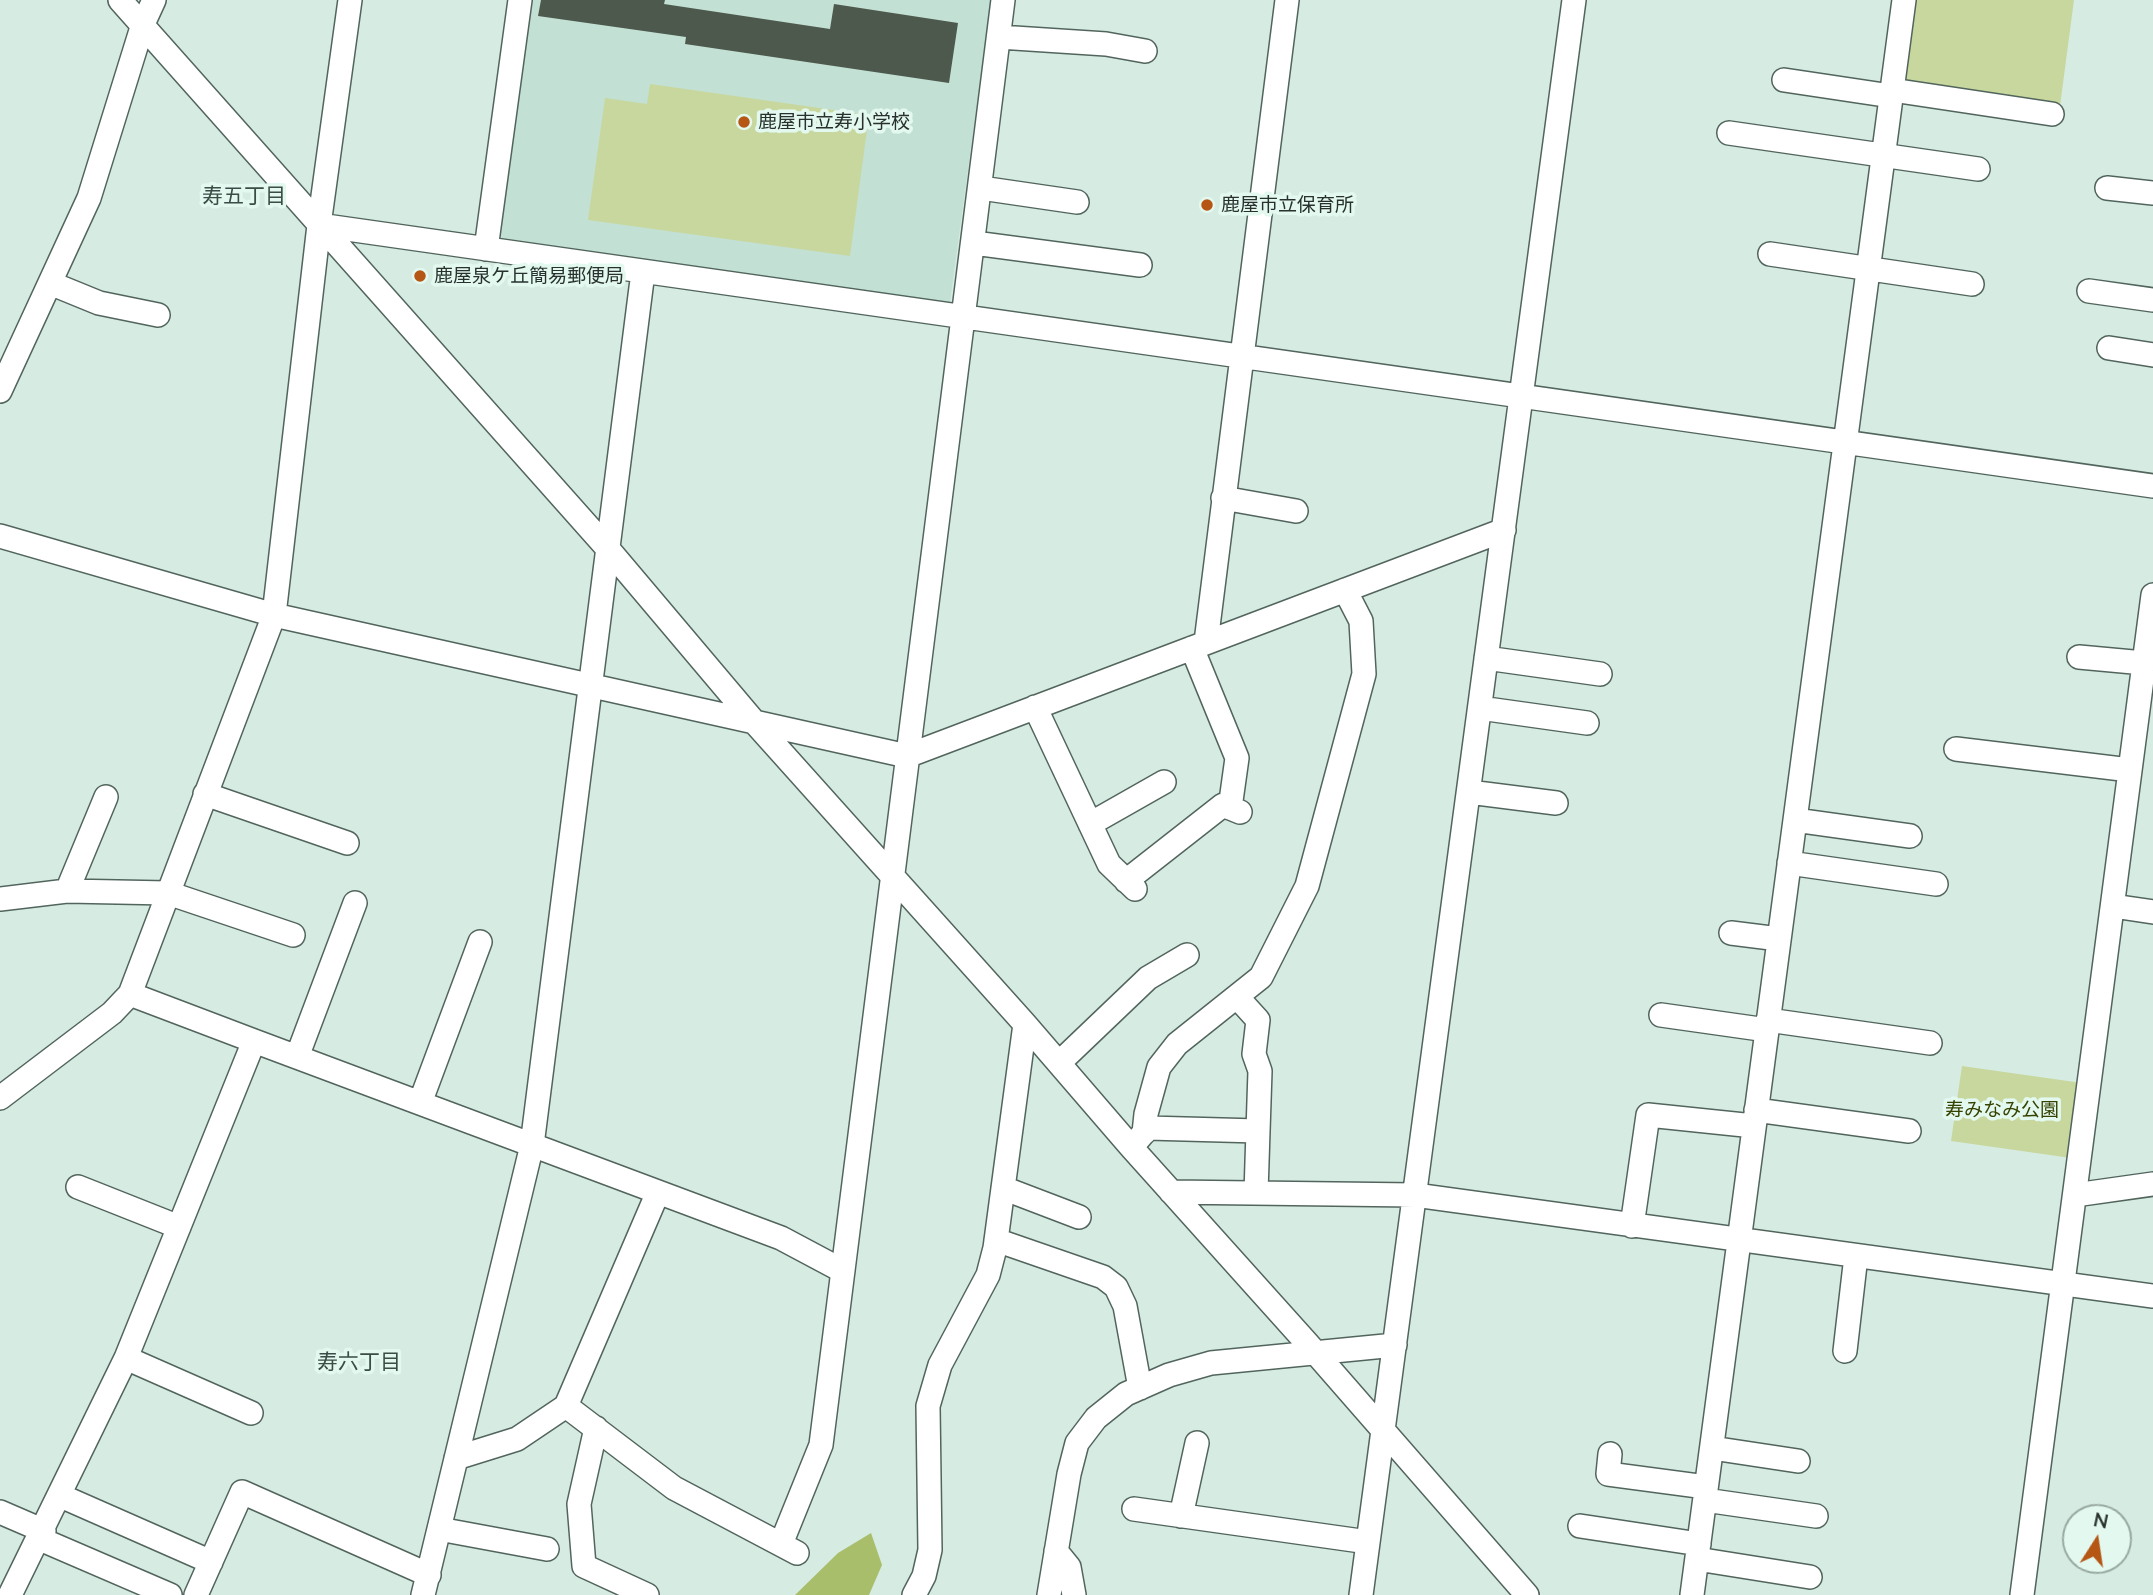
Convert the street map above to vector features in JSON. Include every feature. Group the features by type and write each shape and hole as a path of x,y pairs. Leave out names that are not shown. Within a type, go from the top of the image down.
{"street":[{"path":"120,0 609,550 756,723 894,879 1059,1063 1137,1140 1171,1192 1314,1351 1523,1592"},
{"path":"0,391 89,198 142,24 154,0"},
{"path":"0,1098 112,1013 130,994 274,615 320,225 351,0"},
{"path":"485,249 520,0"},
{"path":"566,1406 674,1488 789,1548 821,1445 894,879 907,756 966,316 1003,0"},
{"path":"1035,707 1109,864 1131,885 1223,805 1235,810 1237,758 1199,645 1223,498 1287,0"},
{"path":"1361,1595 1574,0"},
{"path":"1692,1595 1904,0"},
{"path":"999,37 1106,44 1144,51"},
{"path":"1784,80 2052,114"},
{"path":"1729,133 1978,169"},
{"path":"2107,187 2153,193"},
{"path":"981,188 1077,202"},
{"path":"320,225 2153,486"},
{"path":"975,243 1140,265"},
{"path":"1770,254 1972,284"},
{"path":"196,1595 242,1492 426,1585 532,1145 643,272"},
{"path":"50,283 99,303 158,315"},
{"path":"2089,291 2153,300"},
{"path":"2109,348 2153,355"},
{"path":"1223,498 1296,511"},
{"path":"0,536 274,615 907,756 1503,530"},
{"path":"1137,1140 1159,1067 1177,1044 1261,977 1307,886 1364,674 1361,621 1345,590"},
{"path":"2022,1595 2130,770 2144,729 2153,596"},
{"path":"2079,657 2147,667"},
{"path":"1486,658 1600,674"},
{"path":"1480,708 1587,723"},
{"path":"1956,749 2130,770"},
{"path":"1090,824 1164,782"},
{"path":"1469,792 1556,803"},
{"path":"205,794 347,843"},
{"path":"66,891 106,797"},
{"path":"1795,820 1910,836"},
{"path":"1789,863 1936,884"},
{"path":"0,899 66,891 168,893 293,935"},
{"path":"297,1057 355,903"},
{"path":"2113,906 2153,912"},
{"path":"1731,933 1779,939"},
{"path":"419,1103 480,942"},
{"path":"1059,1063 1147,978 1186,955"},
{"path":"130,994 780,1238 843,1271"},
{"path":"1238,998 1258,1020 1254,1054 1260,1071 1256,1193"},
{"path":"1661,1015 1930,1042"},
{"path":"914,1595 924,1576 930,1550 928,1406 940,1365 988,1275 996,1240 1025,1024"},
{"path":"10,1595 42,1535 126,1359 254,1041"},
{"path":"1632,1226 1648,1115 1755,1118 1909,1131"},
{"path":"1137,1140 1148,1128 1258,1130"},
{"path":"2075,1195 2153,1184"},
{"path":"78,1187 179,1227"},
{"path":"1003,1188 1079,1217"},
{"path":"456,1458 517,1440 566,1406 658,1192"},
{"path":"1171,1192 1415,1195 2153,1296"},
{"path":"996,1240 1103,1277 1116,1287 1125,1306 1140,1388"},
{"path":"1845,1351 1856,1256"},
{"path":"1049,1595 1069,1474 1077,1443 1096,1418 1126,1394 1211,1363 1395,1345"},
{"path":"126,1359 251,1413"},
{"path":"596,1429 579,1504 584,1566 647,1595"},
{"path":"1181,1516 1197,1444"},
{"path":"1712,1448 1798,1461"},
{"path":"1610,1454 1608,1474 1816,1516"},
{"path":"61,1496 211,1562"},
{"path":"1134,1510 1368,1542"},
{"path":"0,1512 42,1535 170,1595"},
{"path":"1580,1526 1811,1577"},
{"path":"439,1529 547,1549"},
{"path":"1056,1551 1069,1567 1074,1595"}],"shaded area":[{"name":"鹿屋市立寿小学校","path":"533,0 991,0 949,310 493,244"}],"green space":[{"path":"1915,0 2074,0 2060,106 1903,85"},
{"path":"650,84 869,115 850,256 588,220 605,98 647,104"},
{"name":"寿みなみ公園","path":"1962,1066 2082,1083 2071,1158 1951,1141"},
{"path":"871,1533 882,1565 869,1595 795,1595 838,1553"}],"building":[{"path":"541,0 665,0 664,4 830,29 834,4 958,23 949,83 685,44 686,37 538,16"}],"place":[{"name":"鹿屋市立寿小学校","path":"744,122"},
{"name":"鹿屋市立保育所","path":"1207,205"},
{"name":"鹿屋泉ケ丘簡易郵便局","path":"420,276"}],"district":[{"name":"寿五丁目","path":"244,196"},
{"name":"寿六丁目","path":"359,1362"}]}
